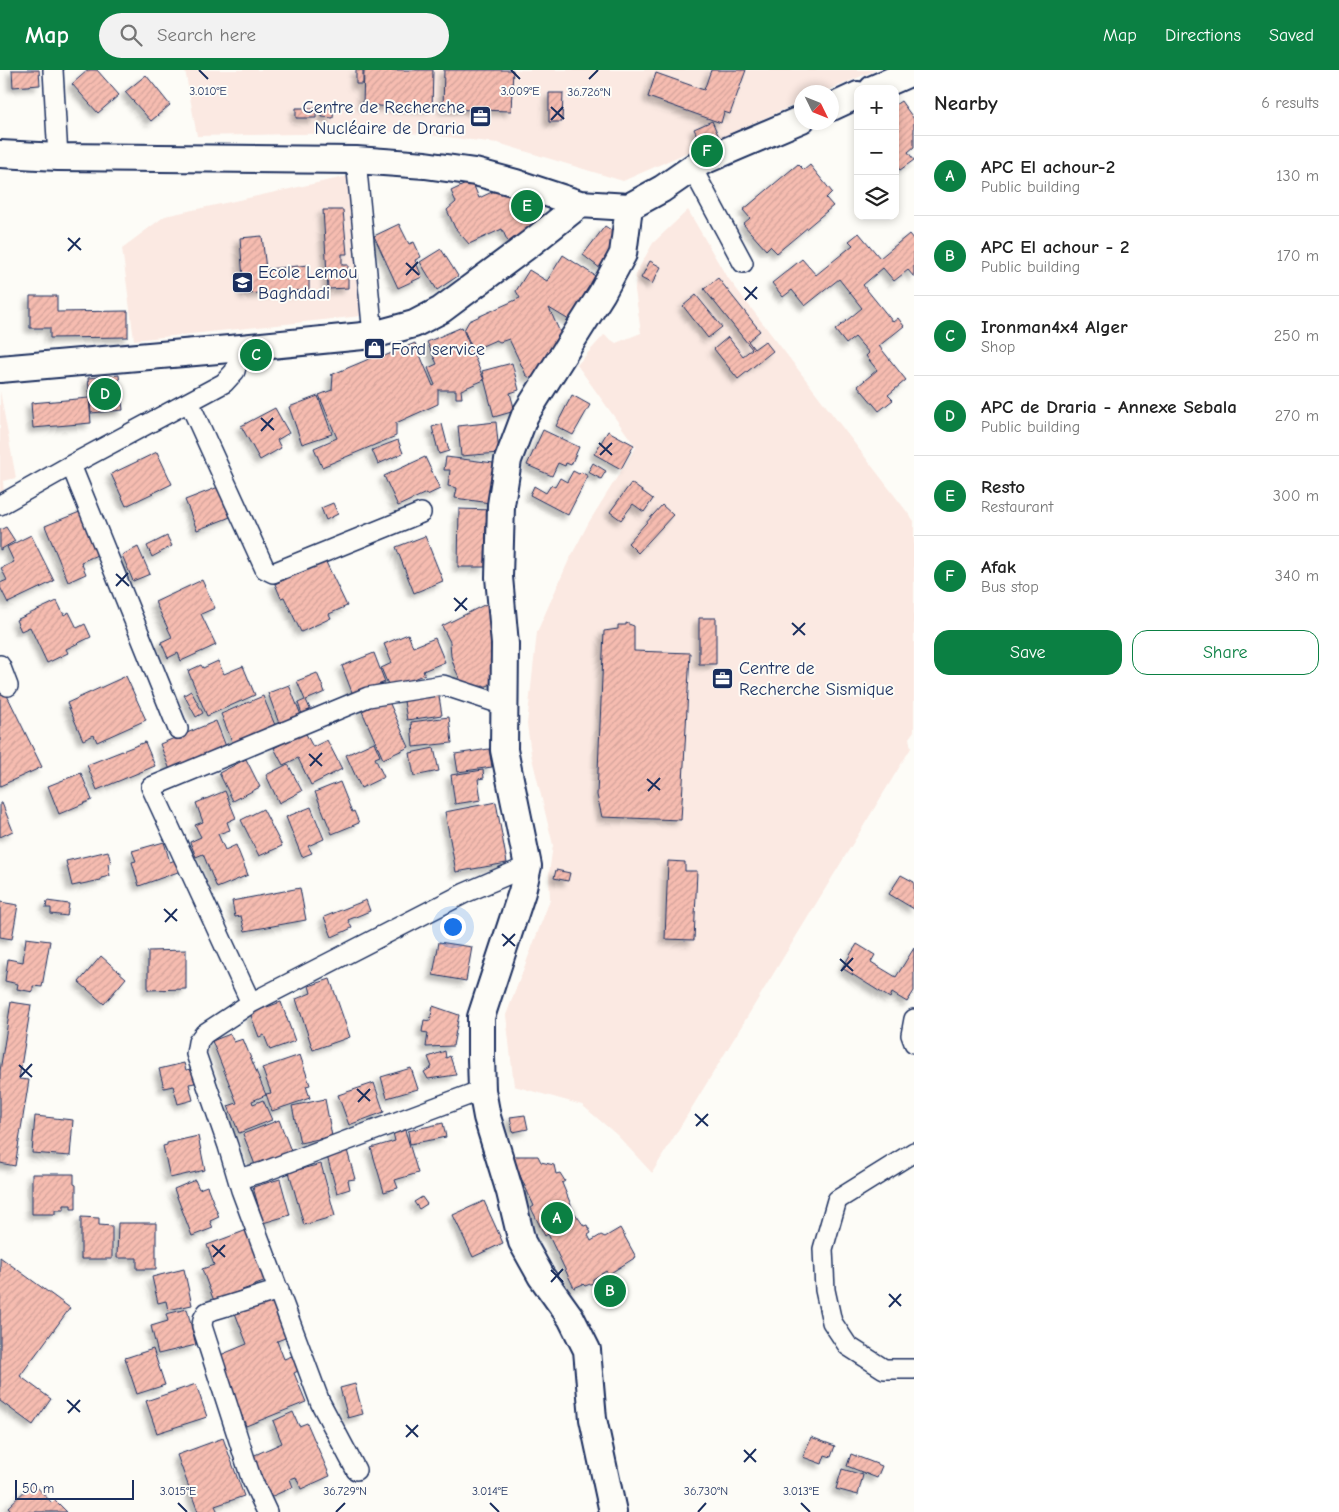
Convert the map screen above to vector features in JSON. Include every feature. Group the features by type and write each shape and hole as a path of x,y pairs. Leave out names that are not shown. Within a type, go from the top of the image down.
{"main road":[{"path":"882,85 914,71"},
{"path":"839,103 854,97"},
{"path":"0,154 58,157 356,160 425,165 475,172 580,204 628,207 662,188 701,162 794,122"},
{"path":"0,369 373,335 414,324 441,310 580,204"},
{"path":"612,1512 593,1419 587,1350 571,1318 541,1276 522,1242 510,1192 487,1117 482,1090 481,1017 522,892 528,866 504,750 505,644 499,568 500,505 508,460 525,415 602,293 623,254 628,207"}],"street":[{"path":"53,70 58,157"},
{"path":"356,160 373,335"},
{"path":"692,168 743,263"},
{"path":"0,505 71,464 224,383 235,371 241,348"},
{"path":"189,402 265,569 273,573 421,513"},
{"path":"71,464 178,729"},
{"path":"0,666 8,686"},
{"path":"251,1002 151,787 368,697 443,686 504,705"},
{"path":"356,1470 320,1402 238,1179 196,1054 198,1042 204,1034 251,1002 464,893 528,866"},
{"path":"914,1019 910,1035 914,1043"},
{"path":"238,1179 263,1172 482,1090"},
{"path":"914,1152 838,1200 823,1249 825,1290 832,1322 848,1346 884,1369 914,1369"},
{"path":"266,1512 251,1478 202,1326 202,1319 208,1312 279,1290"}],"shaded area":[{"name":"Centre de Recherche Nucléaire de Draria","path":"185,70 876,70 839,86 794,85 794,105 623,181 498,143 401,132 197,136"},
{"name":"Ecole Lemou Baghdadi","path":"349,176 361,316 134,340 122,248 165,216"},
{"name":"Centre de Recherche Sismique","path":"688,210 725,274 914,521 914,731 909,738 911,748 652,1173 617,1135 582,1105 514,1086 506,1015 550,900 549,874 553,845 531,754 527,724 537,632 568,562 589,522 636,447 577,365 604,335 616,343 641,333 635,290 636,273 653,243"},
{"path":"0,391 16,478 3,481 4,493 0,496"}],"building":[{"path":"12,70 39,70 40,85 13,87"},
{"path":"88,70 97,70 119,95 98,113 72,84"},
{"path":"356,70 363,70 363,84 356,84"},
{"path":"364,70 433,70 432,109 363,105"},
{"path":"444,70 513,70 511,111 443,109"},
{"path":"711,70 746,70 730,114 724,112 721,123 648,97 656,73 704,90"},
{"path":"146,75 170,105 151,121 125,92"},
{"path":"549,93 563,93 562,122 549,122"},
{"path":"901,101 914,119 914,147 908,152 914,160 900,170 899,169 899,102"},
{"path":"323,107 334,108 333,118 322,117"},
{"path":"296,108 316,108 316,118 296,118"},
{"path":"712,121 719,137 701,144 694,129"},
{"path":"798,164 804,170 810,165 832,192 826,198 833,206 777,253 770,246 766,250 743,224 750,218 743,210"},
{"path":"472,181 479,198 505,186 511,199 520,194 529,205 537,222 511,245 502,229 469,244 455,228 447,210 456,202 451,191"},
{"path":"323,210 343,210 347,254 342,254 342,265 348,265 348,288 328,289"},
{"path":"399,224 409,244 414,242 421,257 415,260 422,277 398,288 374,236"},
{"path":"605,226 623,238 601,269 583,255"},
{"path":"859,233 880,258 909,234 914,240 914,277 908,270 894,281 883,268 863,285 893,322 898,318 904,326 879,346 906,380 888,395 893,400 879,411 858,386 877,370 866,356 869,353 855,337 846,344 835,330 862,308 839,279 805,306 792,290 783,297 772,283 802,259 816,275 853,245 849,241"},
{"path":"262,236 266,269 309,265 309,290 244,294 240,238"},
{"path":"441,249 458,276 437,290 420,262"},
{"path":"563,255 595,277 579,305 583,307 574,323 549,308 563,339 552,368 530,378 526,375 509,339 500,342 496,340 473,350 464,330 469,321 520,298 516,291 529,270 547,281"},
{"path":"650,261 661,267 652,284 641,278"},
{"path":"718,278 760,331 748,341 754,349 765,341 773,351 738,379 714,349 728,337 743,356 752,349 704,289"},
{"path":"696,295 722,327 708,338 683,306"},
{"path":"30,296 57,296 57,312 128,311 128,337 50,338 50,328 30,328"},
{"path":"462,327 484,380 461,390 462,398 456,398 456,390 438,390 438,404 396,423 396,436 322,467 314,448 337,438 319,395 332,390 333,375 331,375 376,356 380,358 415,343 433,386 435,385 428,368 437,364 427,342"},
{"path":"512,363 519,390 510,393 515,411 494,417 482,371"},
{"path":"119,375 123,410 91,413 88,378"},
{"path":"572,395 590,405 573,435 556,426"},
{"path":"318,396 332,434 302,444 289,407"},
{"path":"89,398 91,423 33,428 31,403"},
{"path":"275,408 289,433 277,440 281,448 260,460 241,426"},
{"path":"496,422 499,453 461,456 458,426"},
{"path":"442,424 449,451 439,454 432,427"},
{"path":"543,430 579,447 571,465 566,463 565,466 558,463 552,476 527,465"},
{"path":"608,431 634,445 621,469 594,454"},
{"path":"398,440 403,453 378,464 372,450"},
{"path":"157,452 172,484 126,506 111,474"},
{"path":"425,457 440,489 427,495 426,493 398,506 384,476"},
{"path":"446,457 502,464 497,504 455,498 457,488 448,486 450,470 444,470"},
{"path":"593,463 606,471 601,479 588,472"},
{"path":"573,471 579,474 581,472 588,476 568,515 530,495 534,486 546,493 551,485 555,487 560,478 567,482"},
{"path":"631,483 653,499 644,512 633,504 621,520 610,512"},
{"path":"221,486 233,516 197,530 185,500"},
{"path":"333,503 338,514 326,520 321,508"},
{"path":"662,505 673,515 638,553 628,543"},
{"path":"87,509 104,552 81,562 86,574 68,582 45,526"},
{"path":"459,509 493,510 493,522 486,522 485,567 458,567"},
{"path":"6,527 15,541 0,550 0,530"},
{"path":"31,535 54,581 8,603 0,587 0,583 7,580 1,568 14,562 7,547"},
{"path":"167,536 172,546 152,557 147,546"},
{"path":"425,536 443,581 414,593 396,547"},
{"path":"138,547 150,574 133,581 122,555"},
{"path":"325,560 347,606 329,614 331,618 301,632 284,597 281,598 275,584"},
{"path":"202,580 215,608 201,614 216,645 181,661 178,653 168,658 161,642 172,637 155,602"},
{"path":"57,601 64,615 69,612 77,628 85,624 91,637 66,649 68,653 47,663 30,627 21,631 16,620"},
{"path":"488,603 493,612 497,681 487,686 464,687 455,669 451,656 450,642 442,626"},
{"path":"699,618 716,618 716,664 699,664"},
{"path":"626,623 634,626 634,651 690,653 681,820 602,817 597,795 604,631 618,629 618,625 626,625"},
{"path":"408,634 413,647 435,638 445,662 423,671 425,674 390,689 381,668 392,663 384,644"},
{"path":"374,653 385,682 353,695 342,666"},
{"path":"218,661 224,674 243,666 255,695 207,716 188,671 201,665 203,668"},
{"path":"317,673 325,692 306,700 312,713 303,717 298,703 305,700 297,681"},
{"path":"126,676 146,720 97,742 94,735 83,740 67,703"},
{"path":"0,681 42,767 0,786"},
{"path":"289,685 303,720 281,729 268,693"},
{"path":"438,690 442,715 407,720 403,695"},
{"path":"191,691 203,713 196,717 184,695"},
{"path":"263,696 277,730 233,744 221,714"},
{"path":"387,697 409,747 383,759 361,709"},
{"path":"449,717 452,743 413,747 411,722"},
{"path":"216,721 227,749 170,770 160,744"},
{"path":"305,732 313,747 327,740 342,769 311,785 298,758 283,765 274,748"},
{"path":"145,742 155,766 97,790 87,765"},
{"path":"374,742 380,756 375,758 384,777 361,788 346,755"},
{"path":"434,748 439,771 414,776 410,753"},
{"path":"489,749 492,767 458,772 455,754"},
{"path":"246,759 260,787 233,801 219,773"},
{"path":"288,764 302,791 279,803 266,775"},
{"path":"483,770 484,778 478,779 481,800 455,804 451,775"},
{"path":"81,773 92,800 59,814 48,786"},
{"path":"340,782 352,812 354,811 359,823 332,834 315,792"},
{"path":"225,791 236,818 227,822 230,830 218,834 225,850 236,845 248,875 217,888 203,854 196,857 190,842 201,837 195,825 203,822 196,803"},
{"path":"496,802 507,863 456,872 445,812"},
{"path":"0,803 2,803 13,831 0,837"},
{"path":"311,807 324,839 308,846 312,853 302,857 286,817"},
{"path":"263,809 282,846 259,856 241,820"},
{"path":"164,842 170,862 175,860 178,872 139,886 132,862 136,861 132,851"},
{"path":"108,851 111,863 108,864 110,876 101,878 101,880 72,886 66,861"},
{"path":"668,861 685,862 685,871 697,871 694,940 665,939"},
{"path":"556,870 570,873 568,881 554,878"},
{"path":"901,875 914,882 914,909 889,894"},
{"path":"300,888 306,920 245,931 241,916 235,917 232,901"},
{"path":"366,900 370,911 348,920 352,928 332,937 324,917"},
{"path":"47,901 69,904 67,916 51,914 51,908 46,908"},
{"path":"0,902 18,905 12,939 0,937"},
{"path":"26,938 50,941 42,987 33,986 33,992 17,989 18,984 5,981 8,959 23,962"},
{"path":"439,942 472,947 466,981 433,975"},
{"path":"857,944 875,955 871,962 896,977 914,948 914,991 907,1002 892,993 890,998 842,968"},
{"path":"186,950 186,989 148,990 148,951"},
{"path":"101,956 126,978 104,1004 79,982"},
{"path":"330,979 350,1037 313,1050 296,999 311,993 309,986"},
{"path":"11,1002 31,1005 19,1079 29,1080 15,1166 0,1163 0,1071"},
{"path":"281,1002 295,1041 270,1050 264,1035 259,1037 250,1013"},
{"path":"433,1006 459,1015 453,1046 426,1047 428,1033 422,1032 424,1020 430,1021"},
{"path":"230,1034 234,1042 243,1039 266,1095 252,1101 253,1104 263,1100 272,1120 239,1133 228,1106 237,1103 212,1041"},
{"path":"445,1051 446,1058 450,1056 456,1075 428,1079 424,1072 432,1067 428,1057"},
{"path":"300,1055 310,1085 306,1086 310,1098 272,1111 266,1094 271,1093 262,1068"},
{"path":"184,1063 186,1070 191,1069 195,1083 189,1084 193,1100 178,1104 173,1086 164,1088 159,1069"},
{"path":"411,1068 418,1089 387,1098 381,1077"},
{"path":"374,1083 384,1112 349,1125 338,1095"},
{"path":"325,1099 332,1136 300,1143 292,1106"},
{"path":"525,1115 528,1129 513,1132 510,1117"},
{"path":"35,1116 73,1120 70,1156 32,1153"},
{"path":"279,1120 293,1156 257,1170 243,1134"},
{"path":"443,1123 446,1137 410,1144 408,1131"},
{"path":"405,1130 418,1173 395,1180 398,1188 384,1192 371,1148 395,1141 393,1133"},
{"path":"198,1136 205,1170 170,1178 163,1146 167,1145 167,1143"},
{"path":"347,1150 355,1179 348,1180 350,1189 337,1193 327,1156"},
{"path":"511,1156 538,1156 541,1162 554,1165 556,1174 560,1173 565,1181 562,1183 574,1212 584,1226 587,1225 591,1233 588,1235 591,1241 601,1235 605,1237 620,1228 636,1257 609,1274 606,1271 593,1279 593,1283 585,1286 583,1284 574,1288 548,1234 545,1236 531,1208 534,1206"},
{"path":"321,1164 335,1216 304,1225 289,1172"},
{"path":"32,1174 74,1174 76,1209 71,1209 71,1205 64,1205 64,1210 55,1210 55,1214 32,1214"},
{"path":"280,1179 290,1215 263,1223 253,1187"},
{"path":"195,1180 199,1189 207,1186 219,1217 210,1221 213,1228 192,1236 174,1189"},
{"path":"422,1197 427,1204 419,1209 414,1202"},
{"path":"484,1201 503,1243 473,1257 453,1215"},
{"path":"81,1217 99,1218 99,1225 112,1226 112,1259 81,1259"},
{"path":"118,1223 156,1223 156,1269 137,1269 137,1258 117,1258"},
{"path":"247,1230 266,1281 214,1301 202,1269 214,1265 207,1245"},
{"path":"0,1257 70,1308 20,1376 51,1399 33,1425 0,1401"},
{"path":"184,1269 192,1305 168,1310 166,1301 158,1303 152,1277"},
{"path":"272,1297 288,1337 277,1341 284,1359 292,1356 298,1371 294,1373 306,1402 246,1426 218,1356 247,1344 235,1313"},
{"path":"187,1309 196,1345 158,1354 151,1326 168,1321 166,1314"},
{"path":"153,1349 165,1385 137,1394 125,1358"},
{"path":"196,1384 207,1417 157,1433 146,1401"},
{"path":"355,1384 363,1414 348,1418 340,1388"},
{"path":"293,1412 299,1426 307,1423 330,1476 301,1489 296,1477 290,1479 293,1487 266,1499 248,1458 282,1443 273,1421"},
{"path":"811,1437 835,1446 831,1457 825,1455 822,1464 803,1457"},
{"path":"223,1438 244,1496 215,1506 218,1512 198,1512 177,1455"},
{"path":"851,1454 882,1466 877,1478 847,1466"},
{"path":"842,1469 863,1475 858,1495 836,1489"},
{"path":"33,1483 52,1503 55,1500 67,1512 13,1512 8,1507"}],"place":[{"name":"Centre de Recherche Nucléaire de Draria","path":"481,117"},
{"name":"Afak","path":"707,151"},
{"name":"Resto","path":"527,206"},
{"name":"Ecole Lemou Baghdadi","path":"242,282"},
{"name":"Ford service","path":"375,349"},
{"name":"Ironman4x4 Alger","path":"256,355"},
{"name":"APC de Draria - Annexe Sebala","path":"105,394"},
{"name":"Centre de Recherche Sismique","path":"723,678"},
{"name":"APC El achour-2","path":"557,1218"},
{"name":"APC El achour - 2","path":"610,1291"}]}
